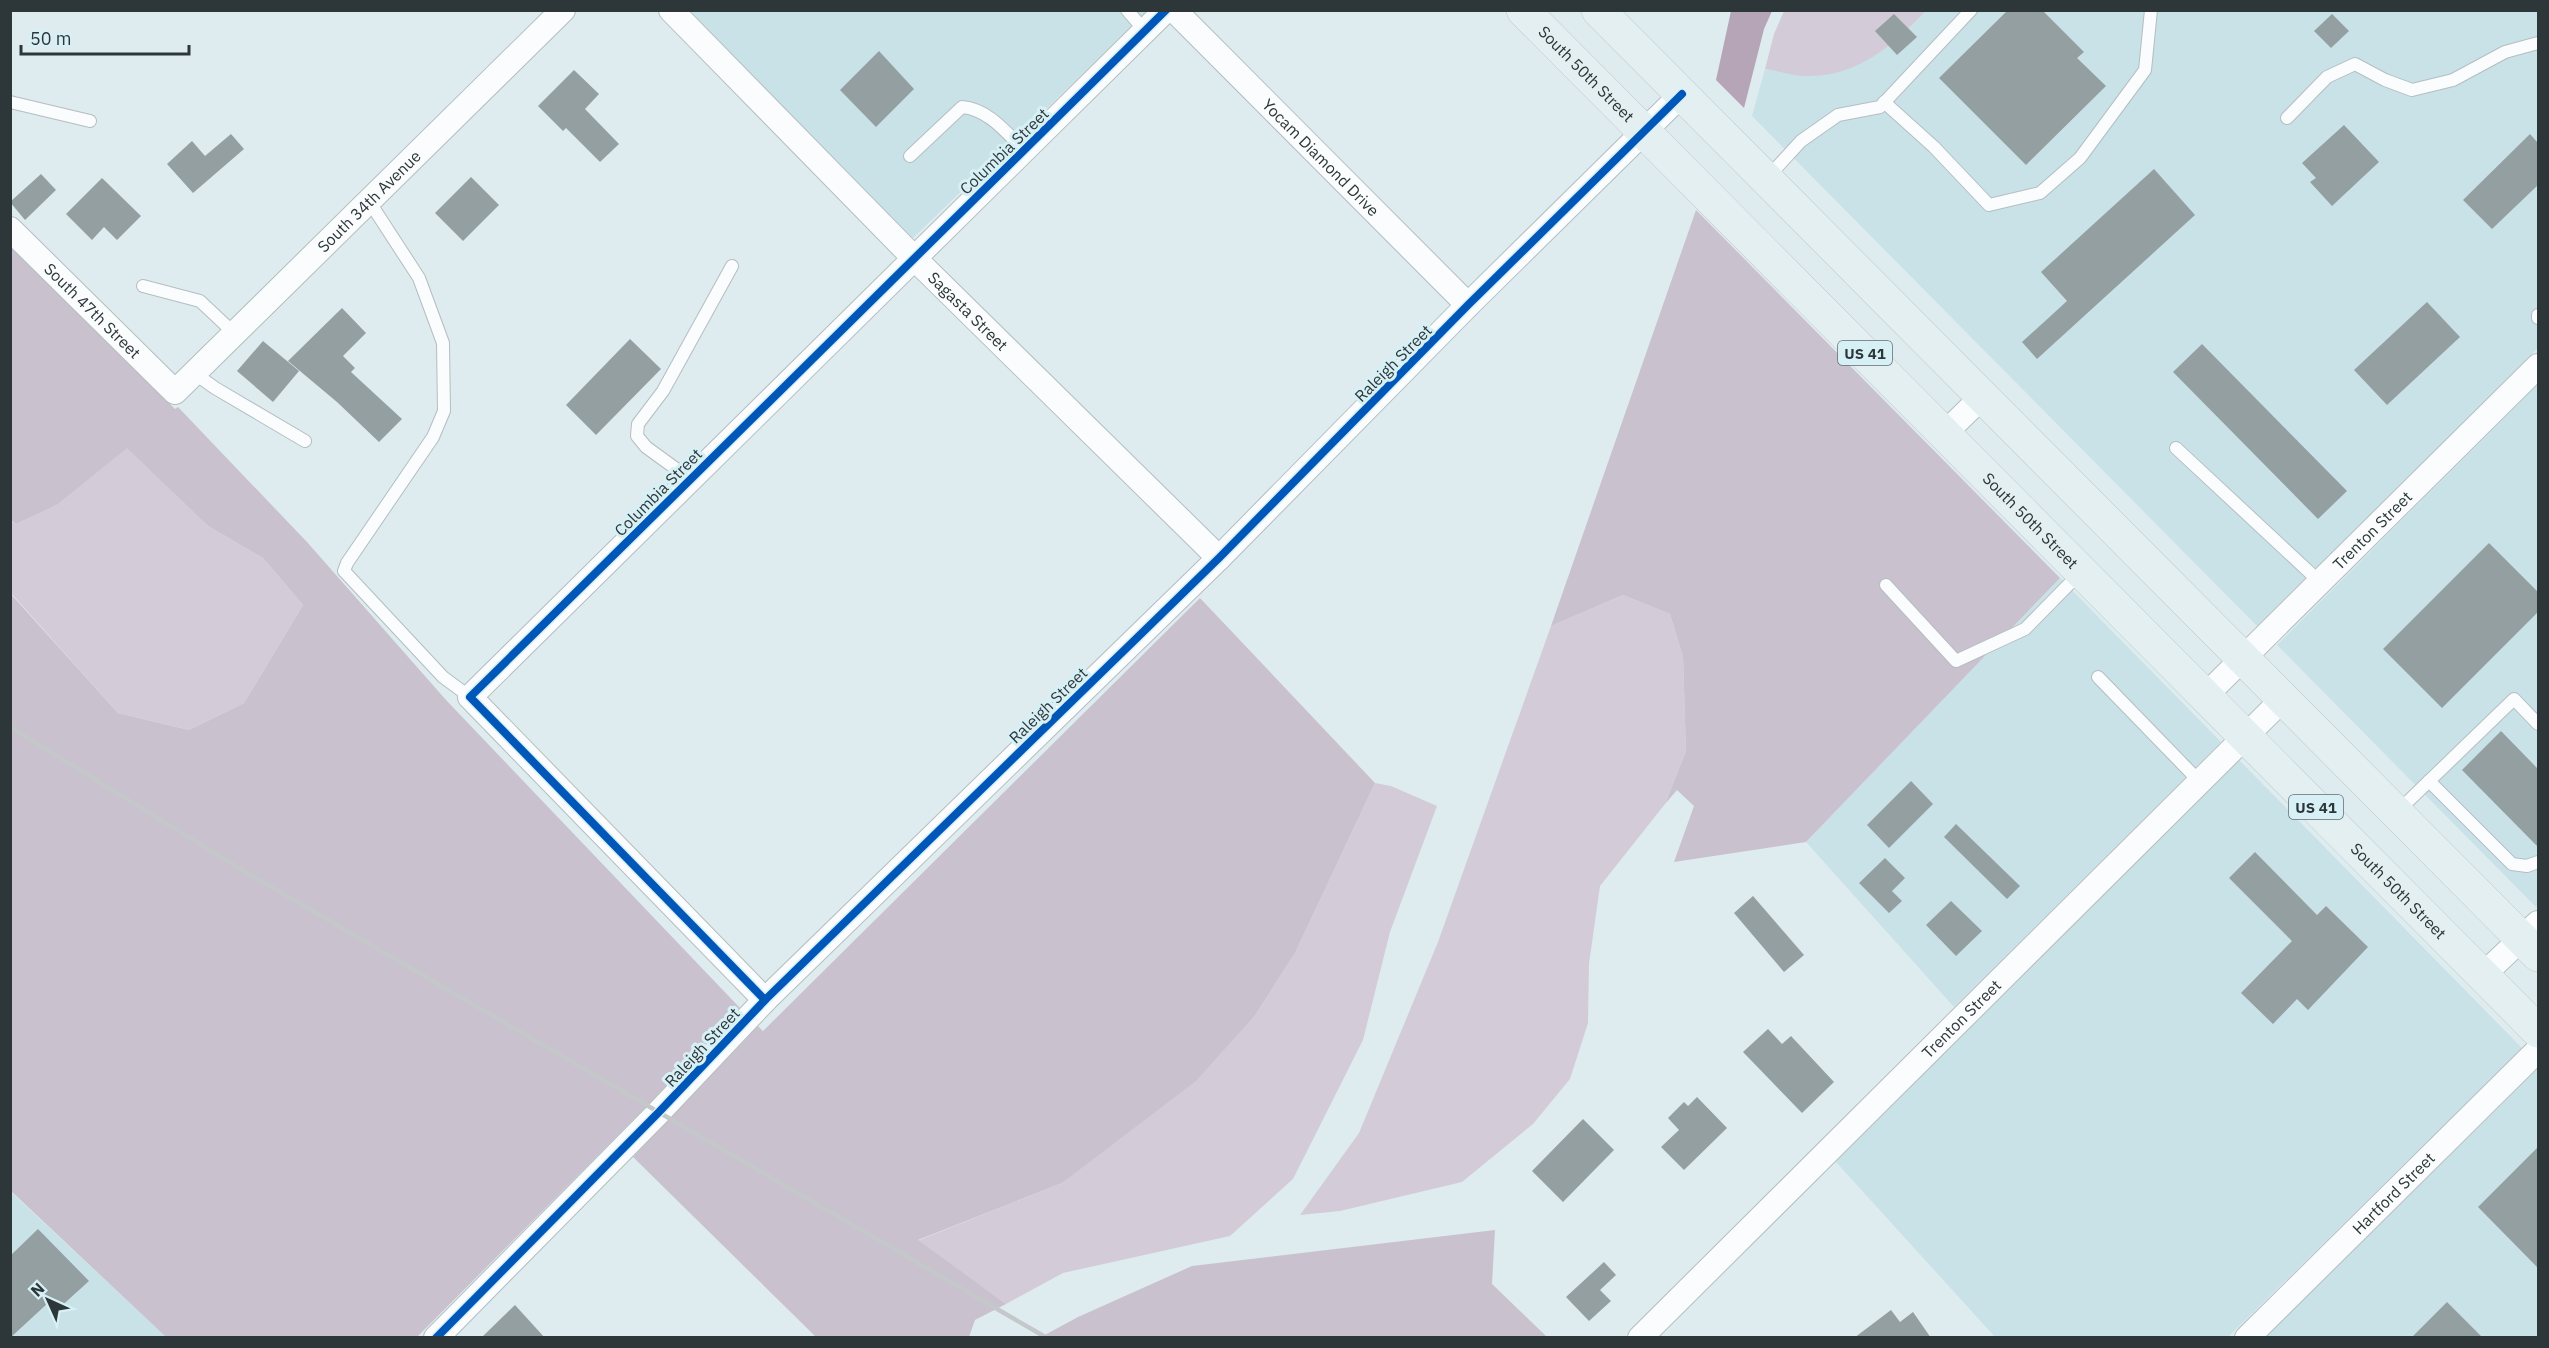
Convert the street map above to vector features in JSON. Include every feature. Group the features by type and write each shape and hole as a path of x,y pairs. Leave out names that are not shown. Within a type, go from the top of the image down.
{"main road":[{"name":"South 50th Street","path":"1523,10 2538,1031"},
{"path":"1599,10 2396,813 2533,939"}],"street":[{"name":"South 34th Avenue","path":"174,392 563,10"},
{"name":"Sagasta Street","path":"671,10 914,258 1219,558"},
{"name":"Columbia Street","path":"470,697 1166,10"},
{"name":"Yocam Diamond Drive","path":"1174,10 1468,305"},
{"name":"Raleigh Street","path":"436,1338 659,1112 765,1000 1219,558 1468,305 1682,94"},
{"name":"South 47th Street","path":"10,229 174,392"},
{"name":"Trenton Street","path":"2205,696 2538,366"},
{"path":"1945,433 1983,396"},
{"path":"470,697 765,1000"},
{"name":"Trenton Street","path":"1640,1338 2283,699"},
{"path":"2483,975 2533,939"},
{"name":"Hartford Street","path":"2247,1338 2538,1050"}],"lane":[{"path":"1127,10 1145,31"},
{"path":"1766,179 1801,141 1838,116 1880,107 1971,10"},
{"path":"1884,102 1934,147 1989,205 2040,193 2080,158 2145,70 2151,10"},
{"path":"2287,118 2327,77 2355,64 2385,80 2412,90 2453,80 2505,52 2538,43"},
{"path":"11,101 90,121"},
{"path":"910,156 962,107 975,108 998,123 1024,150"},
{"path":"369,201 419,278 443,344 444,411 433,437 344,571 443,677 470,697"},
{"path":"690,479 646,447 637,436 638,424 663,390 732,266"},
{"path":"143,286 200,301 234,333"},
{"path":"194,373 215,388 305,441"},
{"path":"2176,448 2321,583"},
{"path":"1886,585 1956,662 2025,628 2081,571"},
{"path":"2098,677 2199,781"},
{"path":"2396,813 2514,699 2538,724"},
{"path":"2429,781 2512,864 2527,866 2538,862"}],"shaded area":[{"path":"687,11 1147,11 911,240"},
{"path":"1731,11 1772,11 1764,29 1744,108 1716,80"},
{"path":"1784,11 1926,11 1902,35 1875,56 1828,75 1805,76 1765,69 1774,34"},
{"path":"1926,11 2538,11 2538,348 2258,627 1752,116 1765,69 1812,76 1897,41"},
{"path":"1696,210 2060,578 1806,842 1674,862 1694,806 1677,790 1665,804 1686,751 1683,657 1670,614 1623,595 1551,626"},
{"path":"11,245 175,409 178,407 307,542 446,700 740,1008 650,1103 417,1337 166,1337 11,1191 10,593 118,713 189,730 244,703 303,605 263,558 208,526 127,448 57,505 16,524 11,520"},
{"path":"2538,384 2538,904 2536,907 2277,645"},
{"path":"127,447 208,526 263,558 303,605 244,703 189,730 118,713 11,593 10,520 16,524 57,505"},
{"path":"2060,578 2221,742 1954,1007 1806,842"},
{"path":"1623,595 1670,614 1683,657 1686,751 1665,804 1600,886 1589,964 1588,1023 1570,1079 1533,1124 1462,1182 1340,1211 1300,1215 1359,1133 1438,942 1551,626"},
{"path":"1200,598 1375,783 1295,953 1256,1014 1196,1081 1062,1183 918,1240 1006,1304 975,1320 969,1337 816,1337 633,1157 758,1026 763,1031"},
{"path":"2239,760 2522,1048 2228,1337 1995,1337 1835,1161"},
{"path":"1375,783 1391,786 1437,806 1390,932 1363,1040 1293,1179 1230,1236 1063,1273 1006,1304 917,1241 1062,1183 1256,1014 1295,953"},
{"path":"2538,1068 2538,1337 2265,1337"},
{"path":"10,1191 12,1193 166,1337 11,1337"},
{"path":"1495,1230 1492,1284 1547,1337 1041,1337 1078,1317 1192,1266"}],"building":[{"path":"2008,10 2042,10 2084,52 2077,58 2106,86 2026,165 1939,78"},
{"path":"1894,14 1917,37 1897,55 1875,31"},
{"path":"2332,14 2349,31 2331,48 2314,31"},
{"path":"879,51 914,89 876,127 840,90"},
{"path":"574,70 599,94 585,109 619,144 600,162 566,128 563,131 538,106"},
{"path":"2344,125 2379,162 2332,206 2310,182 2316,178 2302,163"},
{"path":"231,134 244,149 193,193 167,164 192,141 205,156"},
{"path":"2530,134 2538,143 2538,185 2492,229 2463,200"},
{"path":"2154,169 2195,215 2037,359 2022,342 2067,301 2041,272"},
{"path":"41,174 56,190 25,220 10,202"},
{"path":"471,177 499,205 463,241 435,213"},
{"path":"102,178 141,216 117,240 104,227 92,240 66,214"},
{"path":"2427,302 2460,337 2387,405 2354,370"},
{"path":"342,308 366,333 343,356 355,368 351,372 402,419 379,442 337,402 288,361"},
{"path":"630,339 661,369 596,435 566,405"},
{"path":"263,341 299,371 273,402 237,371"},
{"path":"2202,344 2347,491 2318,519 2173,372"},
{"path":"2489,543 2538,592 2538,612 2442,708 2383,649"},
{"path":"2501,731 2538,769 2538,847 2462,770"},
{"path":"1911,781 1933,804 1889,848 1867,825"},
{"path":"1956,824 2020,886 2007,899 1944,837"},
{"path":"2255,852 2317,915 2326,906 2368,947 2308,1010 2297,999 2273,1024 2241,993 2292,941 2229,878"},
{"path":"1885,858 1905,878 1892,891 1902,901 1889,913 1859,883"},
{"path":"1753,896 1804,955 1784,972 1734,913"},
{"path":"1951,901 1982,931 1956,956 1926,925"},
{"path":"1768,1029 1782,1044 1791,1036 1834,1082 1802,1113 1743,1052"},
{"path":"1697,1097 1727,1128 1684,1170 1661,1147 1679,1130 1668,1118 1684,1102 1688,1106"},
{"path":"1583,1119 1614,1150 1563,1202 1532,1171"},
{"path":"2538,1147 2538,1268 2478,1207"},
{"path":"38,1229 89,1281 57,1310 49,1302 10,1338 10,1256"},
{"path":"1604,1262 1616,1275 1600,1290 1611,1301 1589,1321 1566,1297"},
{"path":"2447,1302 2483,1338 2411,1338"},
{"path":"515,1305 545,1338 481,1338"},
{"path":"1891,1310 1900,1322 1913,1312 1931,1338 1854,1338"}],"railway":[{"path":"10,727 242,870 1047,1338"}],"cycle path":[{"path":"765,1000 470,697 1166,10"},
{"path":"436,1338 659,1112 765,1000 1219,558 1468,305 1682,94"}]}
